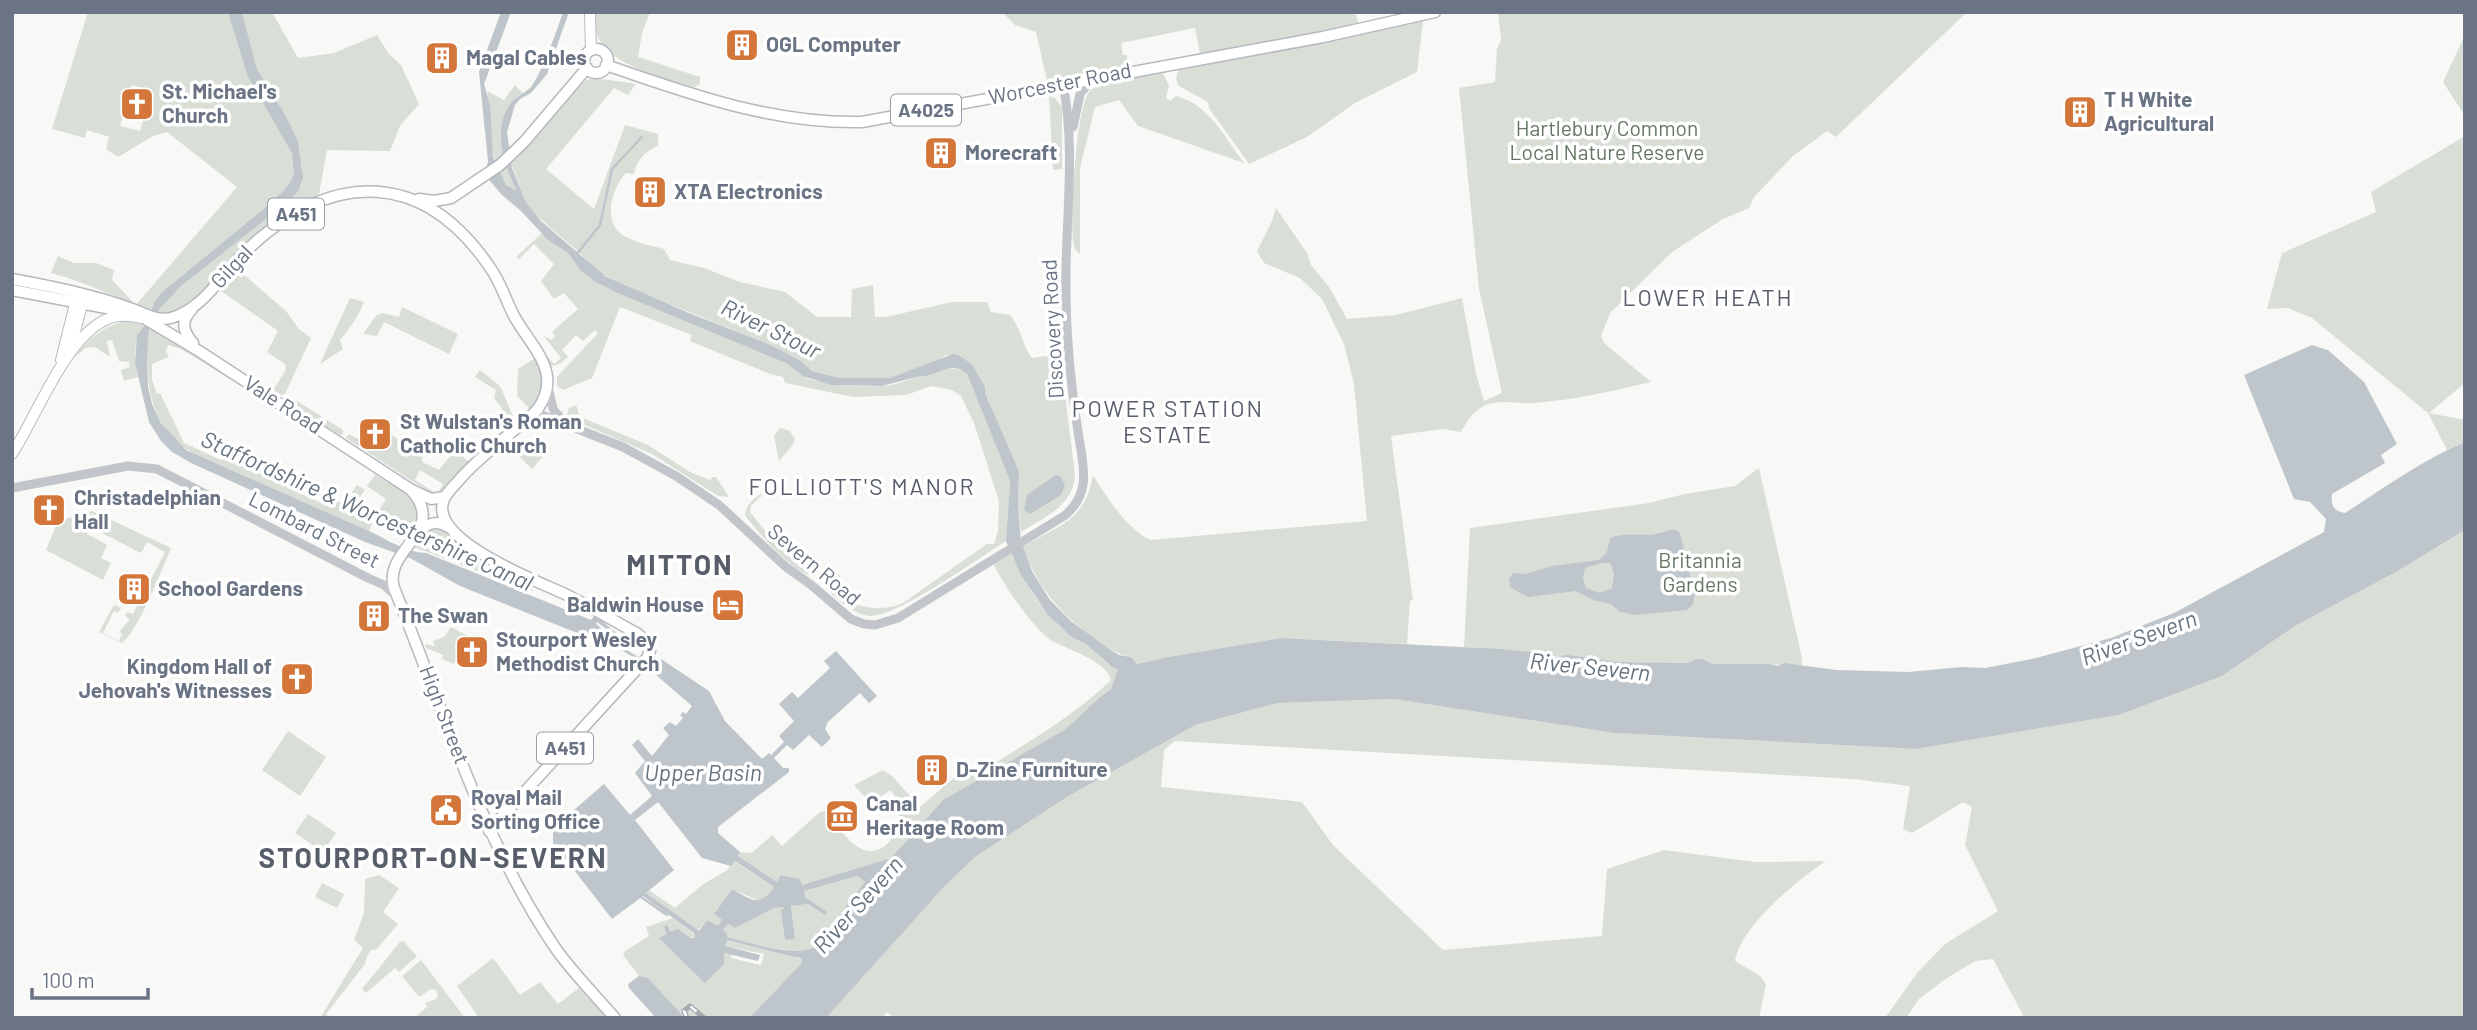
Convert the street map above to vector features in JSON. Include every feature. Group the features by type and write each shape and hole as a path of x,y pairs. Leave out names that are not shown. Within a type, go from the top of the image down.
{"main road":[{"path":"400,195 439,201 451,198 483,178 516,150 587,68 584,60 591,50 590,12"},
{"name":"Worcester Road","path":"606,65 740,107 796,118 843,122 880,120 1066,83 1323,37 1435,12"},
{"name":"A4025","path":"587,68 598,72 606,65 605,53 591,50"},
{"path":"458,230 451,219 451,209 469,188"},
{"name":"Gilgal","path":"149,318 174,317 197,304 247,249 308,206 328,197 370,190 400,195 431,209 458,230"},
{"name":"A451","path":"458,230 492,271 516,320 544,364 548,386"},
{"path":"12,279 80,298"},
{"path":"12,290 80,298"},
{"path":"69,355 80,298"},
{"path":"54,380 80,298"},
{"name":"Vale Road","path":"80,298 149,318 410,489 431,499 445,497"},
{"path":"197,304 183,324 188,338 199,351"},
{"path":"12,454 69,355 91,329 107,319 120,316 149,318"},
{"path":"448,527 442,510 445,497 474,464 533,414 544,400 548,386"},
{"path":"398,561 418,532 422,520 422,506 410,489"},
{"path":"418,532 435,523 448,527"},
{"name":"A451","path":"448,527 492,559 576,600 645,640 650,651 644,661 493,827"},
{"name":"High Street","path":"398,561 391,580 484,819 493,827"},
{"path":"493,827 540,924 578,977 615,1018"}],"street":[{"name":"Discovery Road","path":"1070,146 1078,103 1083,90 1093,78"},
{"name":"Discovery Road","path":"1039,530 1072,509 1080,497 1084,483 1067,325 1066,245 1070,146 1066,83"},
{"path":"1066,83 1076,90 1078,103"},
{"path":"548,386 555,413 570,426"},
{"name":"Severn Road","path":"533,414 542,415 635,453 691,486 726,511 783,564 844,614 864,624 882,624 898,618 1039,530"},
{"name":"Lombard Street","path":"17,487 128,466 157,470 379,583"},
{"path":"12,478 17,487"},
{"path":"398,561 379,583 388,587 398,598"}],"green space":[{"path":"88,12 235,12 282,134 290,148 294,162 293,177 285,191 162,292 150,311 51,273 58,256 74,263 96,263 114,270 112,280 136,305 237,187 167,132 153,136 118,157 106,149 109,137 87,130 85,138 52,129","holes":["132,85 151,91 140,131 120,126"]},
{"path":"242,12 272,12 298,58 334,53 377,35 388,53 401,65 419,104 400,126 390,151 327,150 319,194 251,239 196,299 170,313 156,313 180,287 290,200 302,184 298,141 257,69"},
{"path":"596,12 650,12 642,33 638,57 700,77 700,84 694,87 656,75 616,57 599,39"},
{"path":"1002,12 1355,12 1360,29 1421,16 1423,22 1417,72 1355,103 1307,137 1249,164 1209,108 1208,102 1179,86 1177,82 1179,70 1202,65 1195,28 1121,43 1123,55 1127,55 1128,67 1047,81 1036,32 1015,25"},
{"name":"Hartlebury Common Local Nature Reserve","path":"1498,12 1967,12 1836,137 1827,131 1793,156 1754,197 1749,208 1723,219 1672,252 1610,313 1601,336 1605,344 1651,382 1564,400 1492,403 1474,413 1461,432 1443,429 1391,436 1413,600 1410,601 1407,644 1281,638 1137,664 1131,657 1109,648 1084,631 1052,600 1043,588 1023,547 1077,513 1084,503 1093,475 1126,521 1151,540 1367,521 1354,384 1344,344 1322,299 1300,278 1264,263 1257,251 1276,208 1347,319 1396,315 1462,298 1476,374 1484,401 1502,393 1479,289 1459,88 1495,82 1497,49 1501,40"},
{"path":"2465,35 2465,116 2443,82"},
{"path":"1163,73 1169,86 1166,98 1170,101 1176,96 1198,106 1215,123 1244,163 1138,126 1119,100 1095,107 1080,168 1080,254 1075,248 1073,233 1073,191 1077,140 1085,100 1090,91 1104,84"},
{"path":"596,78 636,84 628,95 614,88 546,169 594,209 625,125 658,134 658,146 642,157 634,174 626,173 613,197 613,224 626,237 664,249 670,260 704,268 740,282 785,292 817,317 851,317 852,289 873,285 875,317 886,317 952,302 987,302 991,312 1010,315 1032,358 1060,354 1075,475 1073,486 1063,503 1048,516 1021,532 1018,508 1019,471 985,393 985,387 972,364 960,356 946,355 935,362 890,378 839,378 812,371 801,361 771,345 647,295 598,272 536,215 526,202 511,163 582,84"},
{"path":"515,85 523,93 512,102 505,113 501,139 507,167 518,192 507,186 495,163 487,91 504,100"},
{"path":"1049,96 1055,98 1062,107 1062,169 1053,170"},
{"path":"2465,136 2465,383 2429,413 2465,420 2465,442 2447,450 2428,413 2312,318 2288,308 2267,309 2282,253 2376,212 2371,192"},
{"path":"542,233 568,253 580,270 594,281 788,364 813,380 850,386 876,386 896,384 943,369 961,370 967,374 1010,481 1006,541 899,607 870,616 849,608 834,597 819,579 833,566 845,584 845,597 865,607 889,607 903,603 987,544 994,544 998,531 999,501 974,423 961,396 952,390 932,386 906,395 853,397 785,383 783,377 690,341 692,335 620,307 592,378 563,390 557,386 557,377 598,333 595,330 583,341 576,335 562,350 568,357 556,365 548,363 542,355 535,342 554,364 561,358 543,335 551,340 555,336 552,332 578,309 564,293 554,299 541,281 554,264 534,244 519,259 516,257"},
{"path":"235,267 286,311 299,329 311,338 285,394 273,390 286,370 285,364 267,352 278,331 217,288"},
{"path":"350,298 364,302 354,322 340,340 343,349 320,364"},
{"path":"402,307 458,334 449,354 384,322 377,336 363,334 376,316 382,313 399,317"},
{"path":"125,321 145,325 138,336 136,349 138,377 124,381 121,370 130,367 129,362 119,361 112,340 107,341 110,357 95,347 86,348 75,357 97,334"},
{"path":"150,327 243,387 181,349 168,345 166,351 169,357 152,364 152,380 184,443 221,460 230,447 246,458 249,455 301,486 299,493 330,507 335,500 344,504 357,485 365,490 352,508 373,520 369,531 195,454 179,444 158,416 152,399 147,363"},
{"path":"535,358 541,372 542,385 539,398 530,409 517,396 518,369"},
{"path":"480,370 500,386 515,421 500,434 492,426 501,415 502,408 494,398 496,390 475,377"},
{"path":"292,398 343,430 343,434 340,435 291,404"},
{"path":"576,405 580,417 648,445 690,472 710,480 716,477 729,497 718,496 652,454 571,419 567,415 569,408"},
{"path":"780,428 790,431 795,439 779,461 774,436"},
{"path":"387,432 423,455 422,462 439,470 455,450 469,462 442,494 437,494 443,484 420,470 415,480 434,492 432,494 346,438 349,434 358,439 362,433 379,443"},
{"path":"537,436 550,448 532,469 518,455 525,449 524,446"},
{"name":"Britannia Gardens","path":"1759,468 1802,665 1713,664 1702,659 1690,663 1618,662 1464,647 1470,528 1649,503 1735,486"},
{"path":"375,475 412,499 416,515 406,538 402,536 403,533 374,518 386,499 367,486"},
{"path":"763,494 751,506 750,512 799,566 802,563 810,567 813,565 816,569 811,575 786,560 745,515 751,502"},
{"path":"92,511 171,548 142,614 122,643 99,632 114,605 121,608 118,613 114,611 103,633 119,641 122,634 119,632 130,619 125,616 127,612 133,614 165,552 147,542 141,553 90,527 87,534 107,545 101,558 111,563 103,580 46,550 58,521"},
{"path":"432,529 444,531 484,561 534,584 531,591 414,547 425,533"},
{"path":"2465,530 2465,1018 2019,1018 2023,1015 1993,959 1975,961 1947,978 1919,999 1906,1018 1885,1018 1917,973 1945,944 1998,911 1965,845 1972,807 1963,802 1912,833 1903,829 1910,786 1854,779 1175,741 1164,750 1161,787 1302,802 1333,845 1443,950 1602,936 1607,869 1664,850 1755,862 1826,861 1772,905 1739,947 1735,961 1760,976 1766,984 1759,1018 896,1018 886,1012 883,1018 826,1018 944,887 975,857 1067,797 1194,725 1278,703 1394,699 1614,733 1916,749 2119,715 2222,676 2295,626 2396,572"},
{"path":"1011,553 1029,587 1051,618 1069,635 1119,670 1111,689 1068,728 943,800 891,858 802,885 800,879 782,875 777,882 738,856 740,852 752,853 772,835 782,846 820,812 826,811 844,835 860,848 878,850 889,842 903,822 896,812 903,806 890,790 871,804 854,785 883,770 892,776 920,807 969,765 984,770 1066,717 1111,680 1102,667 1054,642 1029,619 994,565"},
{"path":"451,627 470,637 466,645 463,644 454,664 442,659 443,655 426,648 425,644 435,646 433,641 444,637"},
{"path":"288,731 326,757 300,796 262,770"},
{"path":"308,814 336,833 323,852 295,833"},
{"path":"734,861 774,887 768,896 759,901 732,889 714,914 722,920 718,927 707,920 698,931 646,893 649,890 675,908 702,885 727,870"},
{"path":"379,875 399,888 383,912 398,924 377,949 371,950 365,964 326,1014 330,1018 320,1018 363,948 354,940 364,913 365,879"},
{"path":"858,876 866,882 816,946 808,950 786,950 760,945 727,937 723,931 728,924 735,928 774,908 784,907 795,939 791,906 808,904 825,914 806,898 804,891"},
{"path":"322,883 344,894 337,908 315,897"},
{"path":"673,918 696,936 690,938 675,934 659,938 724,957 724,953 731,955 731,958 761,965 764,954 725,946 726,940 790,954 802,960 749,1018 685,1018 648,978 639,976 623,955 649,936 646,927"},
{"path":"403,941 417,956 399,972 395,968 366,993 362,989"},
{"path":"493,958 520,995 540,982 558,1004 579,988 607,1018 479,1018 457,986"},
{"path":"421,960 465,1018 414,1018 427,1007 425,1003 438,996 436,990 431,989 419,997 402,976"}],"water":[{"path":"228,12 242,12 257,69 298,141 303,178 299,190 290,200 180,287 156,313 149,330 148,386 152,404 161,423 186,450 397,545 426,553 591,620 595,615 620,636 618,638 597,622 596,624 631,653 657,662 661,659 709,691 725,721 762,759 769,753 771,755 784,742 779,736 794,721 779,704 792,692 798,698 830,668 824,661 836,651 877,696 869,703 860,693 828,722 825,729 831,738 822,747 809,735 793,750 787,745 774,758 783,768 789,768 789,772 718,827 718,833 740,852 738,856 777,882 781,875 800,879 802,885 891,858 943,800 1066,729 1111,689 1118,670 1087,645 1070,636 1048,615 1021,575 1006,541 1010,481 967,374 950,368 882,386 831,385 803,376 788,364 594,281 580,270 568,253 549,241 502,195 490,181 486,171 488,161 479,72 501,12 511,12 484,84 490,105 493,157 506,185 517,191 502,148 505,114 512,101 535,81 563,12 569,12 547,74 531,93 515,105 507,132 512,168 526,202 541,221 605,276 771,345 801,361 812,371 839,378 890,378 953,354 972,364 985,387 985,393 1019,471 1021,541 1032,571 1050,600 1072,622 1119,655 1131,657 1137,664 1281,638 1500,649 1618,662 1689,663 1703,659 1713,664 1778,666 1784,663 1836,670 1908,672 1962,667 1985,668 2111,638 2174,613 2324,532 2326,519 2310,502 2294,499 2244,375 2312,345 2328,350 2364,382 2397,444 2381,455 2385,463 2332,494 2335,509 2345,513 2418,466 2465,442 2465,530 2396,572 2295,626 2222,676 2119,715 1916,749 1614,733 1394,699 1278,703 1195,725 1067,797 975,857 944,887 826,1018 749,1018 800,965 800,958 727,940 725,946 760,955 758,961 724,953 724,964 705,983 659,938 667,934 664,926 667,925 670,932 678,929 690,938 694,938 695,934 643,896 612,919 553,843 553,828 604,784 630,815 652,796 635,773 645,761 632,745 638,739 652,756 669,735 663,728 670,722 676,726 683,718 680,715 683,712 686,714 692,706 640,661 608,642 598,641 460,586 410,558 365,542 191,463 172,452 149,422 135,363 137,335 145,325 155,301 162,292 273,201 288,186 294,174 292,153 248,77","holes":["658,802 702,858 731,866 735,861 774,887 769,894 754,900 732,889 714,914 722,920 718,926 707,920 699,931 646,893 674,870 635,820","858,876 865,882 816,946 808,950 786,950 760,945 727,937 723,930 728,924 735,928 774,908 784,907 781,909 785,940 795,939 791,906 808,904 825,915 827,912 806,898 804,891"]},
{"path":"1056,475 1061,477 1065,485 1061,495 1030,514 1024,510 1027,495"},
{"path":"1676,530 1680,533 1695,594 1693,604 1687,610 1635,615 1620,612 1611,604 1593,600 1576,591 1528,597 1510,587 1509,579 1513,573 1525,574 1552,566 1599,560 1607,552 1610,538","holes":["1610,563 1614,573 1612,588 1600,593 1586,588 1583,578 1585,568"]},
{"path":"639,976 648,978 685,1018 656,1018 629,988 628,984"}],"waterway":[{"path":"576,255 600,225 612,169 642,137"},
{"name":"Staffordshire & Worcestershire Canal","path":"641,897 667,915"}],"railway":[{"path":"687,1018 684,1011 690,1006 704,1018"}],"place":[{"name":"OGL Computer","path":"742,45"},
{"name":"Magal Cables","path":"442,58"},
{"name":"St. Michael's Church","path":"137,104"},
{"name":"T H White Agricultural","path":"2080,112"},
{"name":"Morecraft","path":"941,153"},
{"name":"XTA Electronics","path":"650,192"},
{"name":"St Wulstan's Roman Catholic Church","path":"375,434"},
{"name":"Christadelphian Hall","path":"49,510"},
{"name":"School Gardens","path":"134,589"},
{"name":"Baldwin House","path":"728,605"},
{"name":"The Swan","path":"374,616"},
{"name":"Stourport Wesley Methodist Church","path":"472,652"},
{"name":"Kingdom Hall of Jehovah's Witnesses","path":"297,679"},
{"name":"D-Zine Furniture","path":"932,770"},
{"name":"Royal Mail Sorting Office","path":"446,810"},
{"name":"Canal Heritage Room","path":"842,816"}],"district":[{"name":"LOWER HEATH","path":"1708,298"},
{"name":"POWER STATION ESTATE","path":"1168,422"},
{"name":"FOLLIOTT'S MANOR","path":"862,487"},
{"name":"MITTON","path":"680,565"},
{"name":"STOURPORT-ON-SEVERN","path":"433,858"}],"water label":[{"name":"River Stour","path":"771,329"},
{"name":"River Severn","path":"2139,638"},
{"name":"River Severn","path":"1590,667"},
{"name":"Upper Basin","path":"703,773"},
{"name":"River Severn","path":"858,905"}]}
